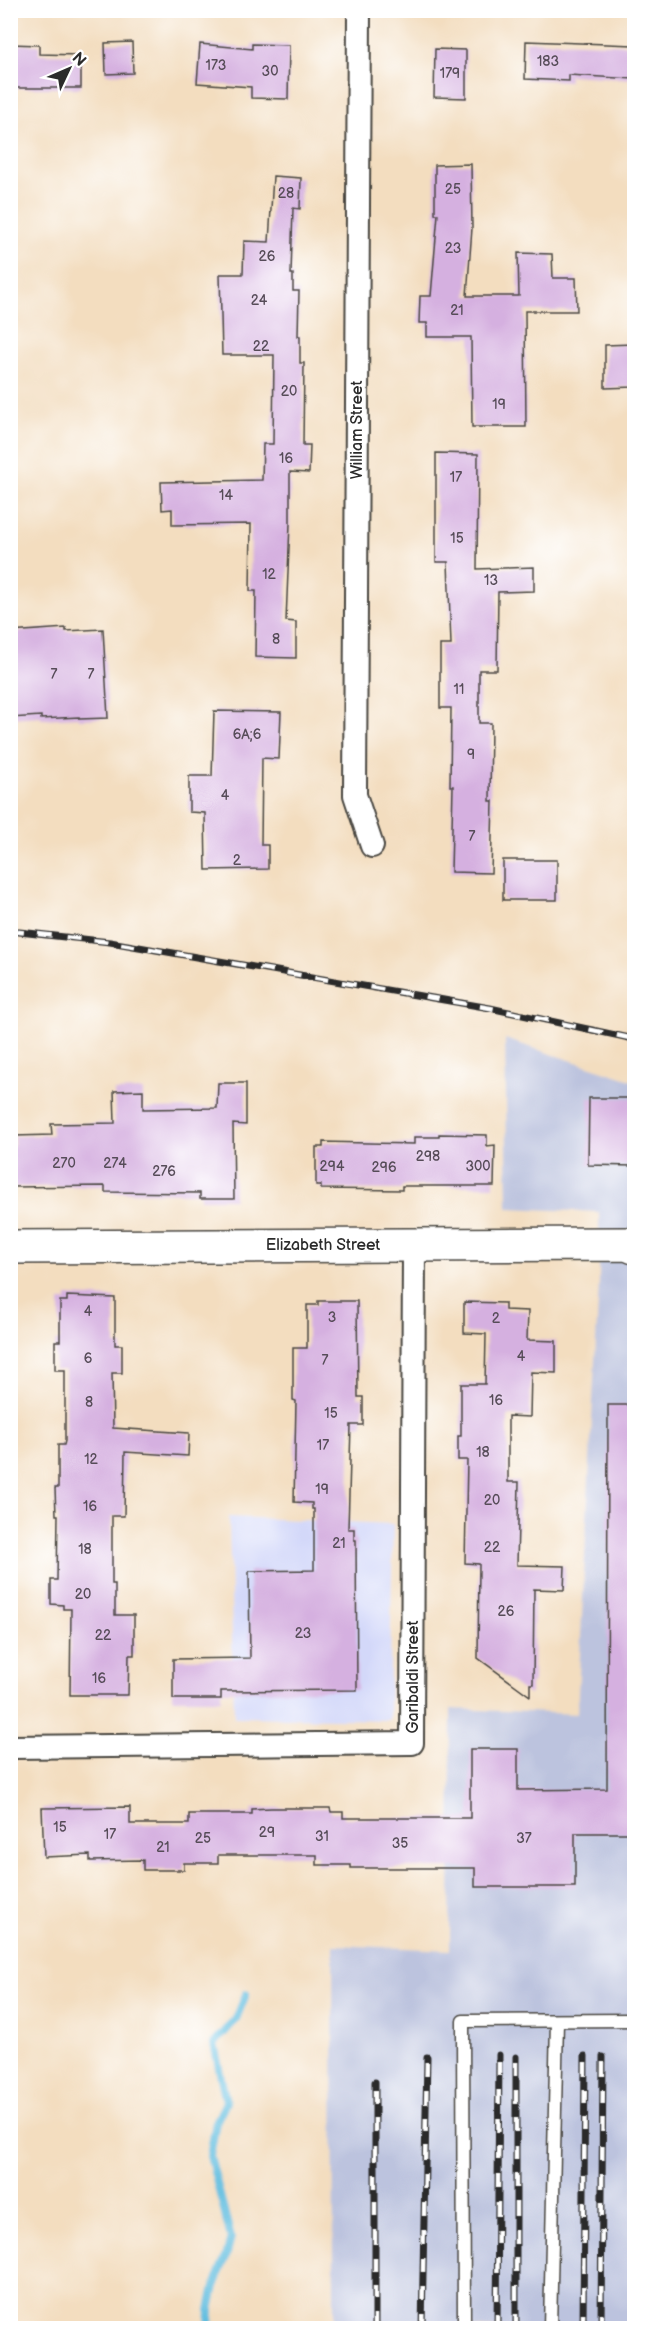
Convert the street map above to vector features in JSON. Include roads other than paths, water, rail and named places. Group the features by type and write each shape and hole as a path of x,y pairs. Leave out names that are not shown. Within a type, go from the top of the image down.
{"main road":[{"name":"Elizabeth Street","path":"10,1247 414,1244 627,1244 634,1247"}],"street":[{"name":"William Street","path":"359,10 355,795 372,846"},
{"name":"Garibaldi Street","path":"10,1747 412,1743 414,1244"}],"lane":[{"path":"464,2328 463,2021 634,2020"},
{"path":"550,2328 557,2021"}],"waterway":[{"path":"209,2328 216,2281 231,2238 210,2156 216,2122 226,2102 214,2044 236,2019 246,1994"}],"railway":[{"path":"10,931 110,942 490,1008 634,1039"},
{"path":"497,2328 499,2055"},
{"path":"583,2328 585,2056"},
{"path":"422,2328 427,2057"},
{"path":"516,2057 516,2328"},
{"path":"601,2328 603,2057"},
{"path":"375,2082 375,2328"}]}
